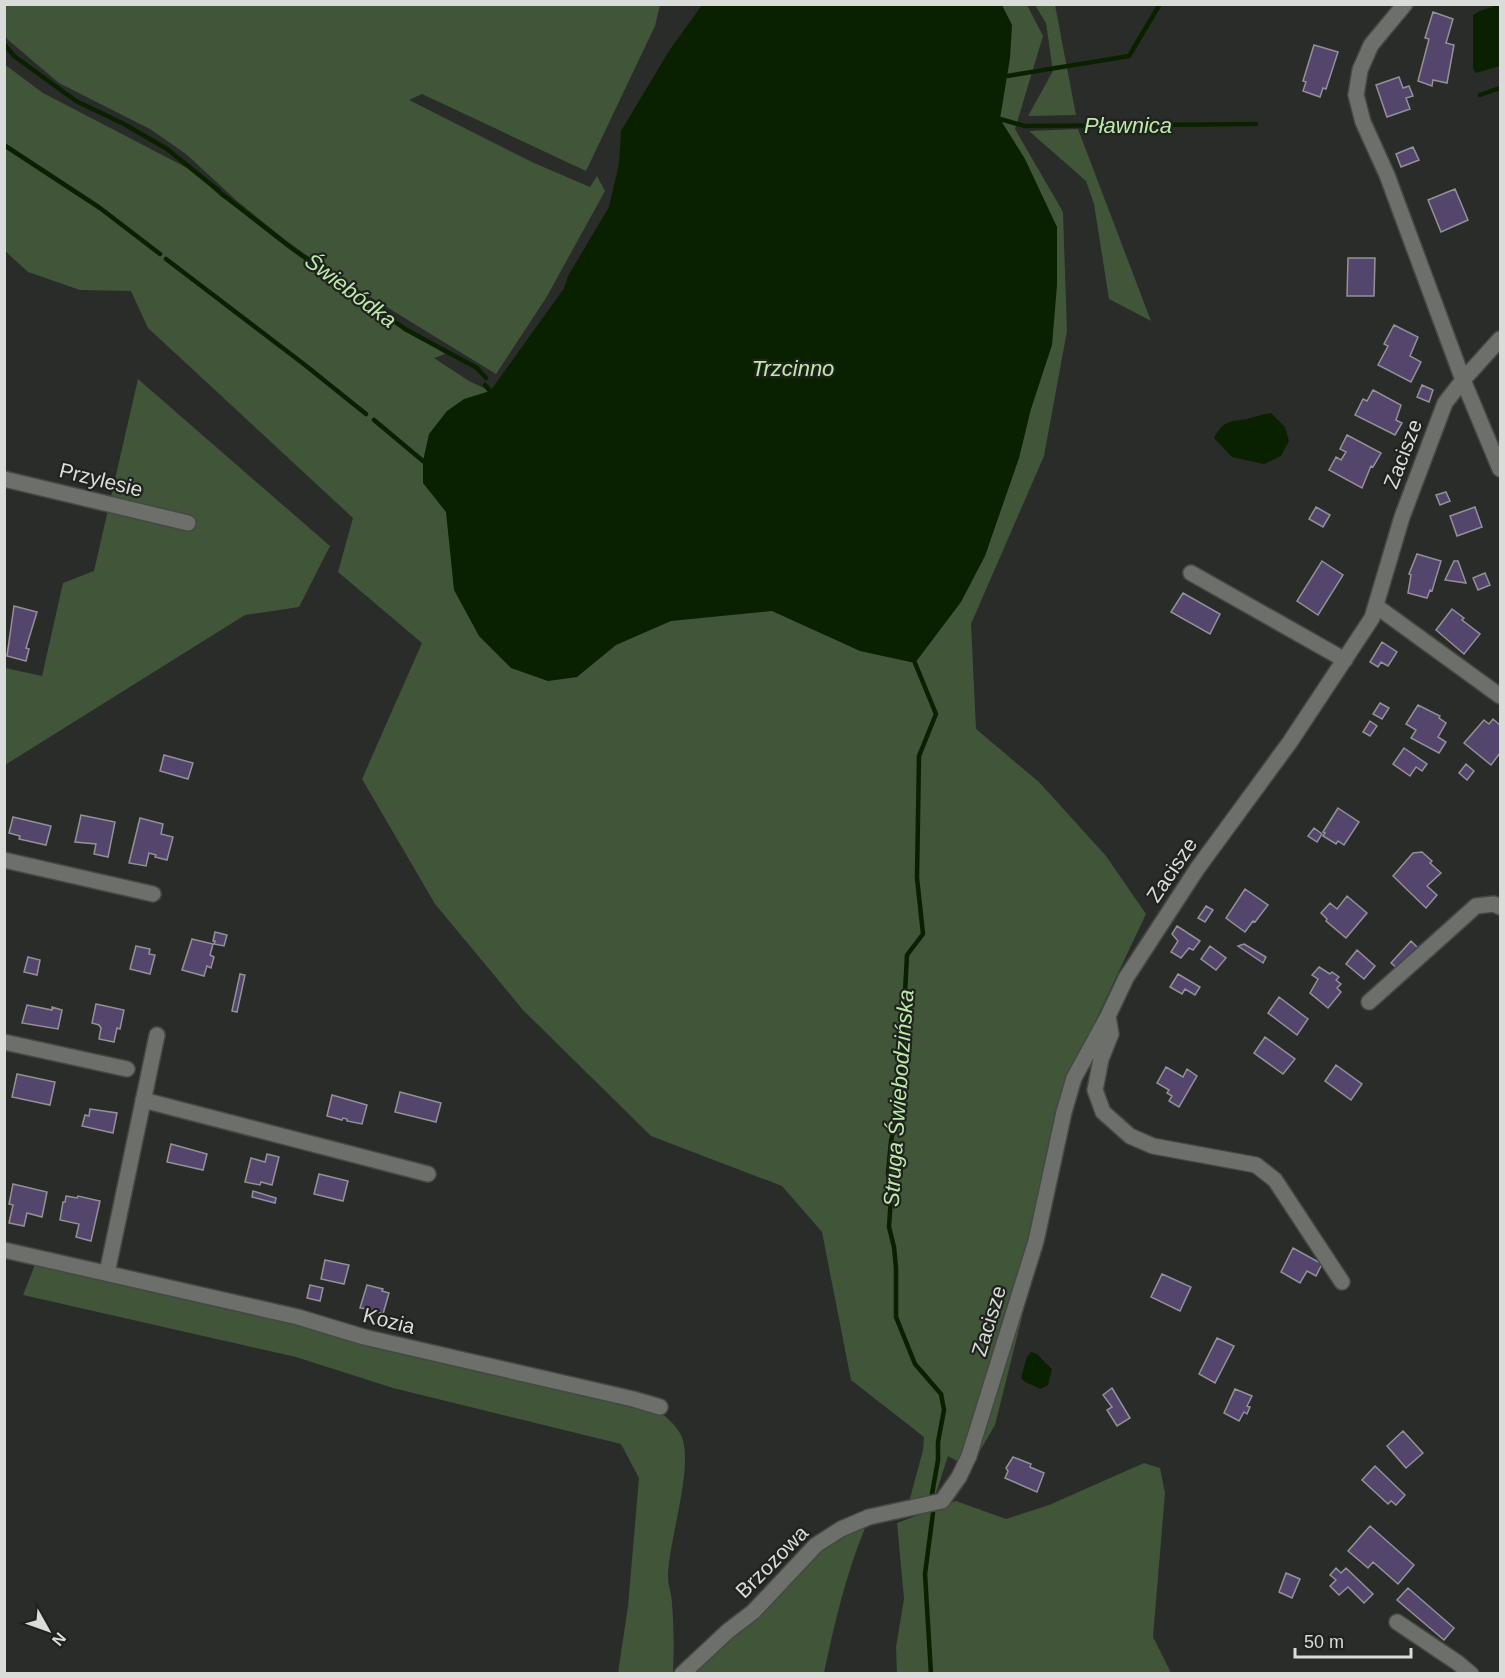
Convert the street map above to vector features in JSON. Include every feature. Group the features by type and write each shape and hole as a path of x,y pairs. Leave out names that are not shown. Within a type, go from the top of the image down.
{"street":[{"path":"1405,4 1371,45 1360,70 1356,95 1363,122 1387,175 1463,380 1500,469"},
{"name":"Zacisze","path":"942,1502 959,1477 969,1456 1033,1253 1064,1112 1074,1078 1108,1016 1125,978 1197,869 1290,742 1372,618 1402,517 1445,403 1500,339"},
{"name":"Przylesie","path":"4,478 188,523"},
{"path":"1191,573 1345,660"},
{"path":"1376,606 1500,696"},
{"path":"4,860 153,894"},
{"path":"1369,1002 1476,906 1494,904 1500,907"},
{"path":"1108,1016 1111,1034 1101,1059 1095,1090 1103,1112 1130,1136 1153,1146 1256,1165 1275,1180 1341,1282"},
{"path":"107,1273 157,1035"},
{"path":"4,1042 127,1069"},
{"path":"143,1100 428,1174"},
{"name":"Kozia","path":"4,1250 298,1317 364,1337 633,1398 660,1407"},
{"name":"Brzozowa","path":"682,1674 728,1631 753,1612 816,1545 841,1529 869,1517 942,1502"},
{"path":"1397,1622 1471,1674"}],"shaded area":[{"path":"4,5 660,5 655,26 586,171 422,94 409,100 534,163 590,187 597,176 605,191 546,298 496,374 336,276 288,242 237,201 186,154 150,129 59,83 7,39"},
{"path":"957,5 1027,5 1043,36 1015,129 1063,212 1067,331 1044,456 971,624 976,729 1039,782 1106,856 1146,914 1067,1081 1023,1313 995,1425 970,1468 948,1456 936,1493 909,1502 923,1450 924,1437 851,1380 822,1232 782,1186 651,1136 523,1010 435,904 362,779 422,643 338,572 353,518 148,328 131,291 80,290 28,272 5,251 4,64 43,93 195,172 219,195 445,354 434,358 469,381 490,391 564,288"},
{"path":"1035,5 1055,5 1076,115 1028,116 1053,71 1046,23"},
{"path":"1078,129 1151,321 1109,299 1094,204 1086,181 1029,131"},
{"path":"138,379 330,546 299,607 245,615 5,765 5,668 42,676 63,583 94,571"},
{"path":"36,1262 334,1333 374,1347 435,1362 518,1378 659,1411 681,1435 685,1465 668,1577 672,1601 673,1673 618,1673 628,1606 639,1478 621,1444 393,1388 296,1357 23,1295"},
{"path":"1144,1463 1160,1468 1165,1493 1153,1637 1171,1673 897,1674 896,1647 904,1599 897,1523 956,1501 1006,1519 1049,1505"},
{"path":"865,1528 841,1600 824,1673 693,1674 816,1548 848,1530"}],"water":[{"path":"1500,4 1500,66 1476,73 1473,69 1473,15"},
{"name":"Trzcinno","path":"702,5 1002,5 1012,25 1010,58 1000,119 1025,159 1057,227 1057,285 1052,345 1031,409 1019,458 985,556 961,602 915,663 860,651 772,611 671,621 616,645 577,677 548,681 511,668 479,636 454,590 446,512 423,483 423,461 429,434 447,411 464,399 490,391 564,288 568,276 609,207 619,164 621,131 669,51"},
{"path":"1271,413 1285,427 1289,441 1281,456 1264,464 1232,457 1214,438 1228,423"},
{"path":"1031,1352 1037,1354 1052,1369 1048,1385 1041,1389 1021,1378 1027,1357"}],"building":[{"path":"1433,12 1453,19 1446,43 1454,45 1447,83 1433,80 1432,86 1418,81 1429,39 1425,38"},
{"path":"1314,45 1338,52 1326,89 1323,88 1320,97 1303,91 1306,82 1303,81"},
{"path":"1399,77 1403,88 1409,86 1413,96 1406,98 1410,109 1387,117 1376,85"},
{"path":"1413,147 1419,160 1401,167 1396,154"},
{"path":"1455,189 1468,220 1441,232 1428,200"},
{"path":"1348,258 1375,258 1374,296 1347,296"},
{"path":"1394,325 1418,337 1410,356 1421,362 1411,382 1378,365 1388,346 1384,344"},
{"path":"1422,385 1433,390 1429,402 1417,397"},
{"path":"1373,390 1401,405 1396,420 1402,423 1395,435 1355,415 1363,399 1367,401"},
{"path":"1347,435 1381,453 1373,467 1371,466 1362,488 1329,470 1336,457 1341,460 1346,452 1340,449"},
{"path":"1446,492 1450,501 1440,505 1436,495"},
{"path":"1316,507 1330,515 1323,527 1309,519"},
{"path":"1475,507 1482,527 1457,536 1450,516"},
{"path":"1417,554 1441,561 1432,591 1430,590 1427,598 1408,593 1411,575 1409,574"},
{"path":"1322,561 1343,575 1318,615 1297,601"},
{"path":"1454,561 1458,561 1466,583 1445,580"},
{"path":"1485,573 1490,585 1478,590 1473,578"},
{"path":"1183,593 1220,614 1210,634 1171,612"},
{"path":"14,606 37,612 26,648 29,649 26,661 7,656"},
{"path":"1452,609 1480,634 1464,654 1436,630"},
{"path":"1382,642 1397,652 1388,666 1381,662 1378,667 1370,662"},
{"path":"1380,703 1389,708 1382,719 1373,714"},
{"path":"1418,705 1440,716 1439,718 1446,723 1438,737 1446,742 1439,753 1411,738 1416,730 1406,724"},
{"path":"1493,719 1500,725 1500,753 1491,765 1464,743 1484,720 1489,724"},
{"path":"1370,721 1377,726 1370,736 1363,732"},
{"path":"1404,748 1427,764 1422,771 1416,767 1410,776 1393,764"},
{"path":"164,755 193,763 188,779 160,771"},
{"path":"1466,764 1474,771 1467,780 1459,773"},
{"path":"1338,808 1359,822 1344,845 1338,841 1336,844 1323,836 1325,833 1323,832"},
{"path":"81,815 115,822 108,857 94,854 96,844 75,842"},
{"path":"13,817 51,826 46,845 19,839 20,836 9,833"},
{"path":"140,818 163,824 161,834 173,837 167,860 149,853 146,866 129,863"},
{"path":"1314,828 1322,834 1317,842 1308,836"},
{"path":"1422,852 1441,873 1427,886 1437,895 1426,908 1393,876 1413,853"},
{"path":"1245,889 1268,905 1245,932 1226,918"},
{"path":"1347,896 1367,913 1346,938 1326,921 1327,919 1321,913 1330,903 1337,909"},
{"path":"1206,906 1213,910 1205,922 1198,918"},
{"path":"1177,926 1200,941 1193,950 1189,948 1181,958 1171,952 1178,941 1172,934"},
{"path":"215,932 227,935 224,946 214,944"},
{"path":"192,939 213,944 210,955 214,957 211,968 207,966 204,976 182,970"},
{"path":"1411,941 1418,948 1398,969 1391,963"},
{"path":"1244,944 1266,957 1263,963 1238,946"},
{"path":"136,946 150,949 149,954 155,955 150,974 130,969"},
{"path":"1210,946 1226,958 1216,970 1201,959"},
{"path":"1357,950 1375,966 1364,979 1346,964"},
{"path":"28,957 40,960 37,975 24,972"},
{"path":"1319,967 1339,977 1336,980 1341,984 1337,988 1341,992 1328,1008 1310,993 1318,979 1312,975"},
{"path":"240,974 245,975 237,1012 232,1011"},
{"path":"1178,974 1200,987 1195,995 1185,989 1182,994 1170,987"},
{"path":"1279,997 1308,1019 1297,1035 1268,1013"},
{"path":"96,1004 124,1010 120,1029 117,1028 114,1042 99,1039 101,1028 92,1023"},
{"path":"27,1005 62,1010 58,1029 22,1023"},
{"path":"1265,1037 1295,1059 1283,1074 1254,1053"},
{"path":"1336,1065 1362,1084 1351,1100 1325,1081"},
{"path":"1166,1067 1183,1077 1187,1069 1197,1076 1179,1107 1169,1101 1172,1096 1167,1093 1169,1090 1157,1083"},
{"path":"17,1074 55,1082 50,1105 12,1097"},
{"path":"400,1092 441,1103 436,1122 395,1112"},
{"path":"332,1095 367,1105 362,1124 327,1116"},
{"path":"90,1109 117,1113 113,1133 82,1126 85,1115 89,1116"},
{"path":"171,1144 207,1154 203,1170 167,1162"},
{"path":"267,1154 279,1157 272,1185 245,1182 251,1158 265,1162"},
{"path":"319,1174 348,1181 343,1201 314,1194"},
{"path":"13,1184 47,1192 42,1217 27,1213 24,1226 9,1223 13,1205 9,1204"},
{"path":"253,1191 276,1198 275,1203 252,1197"},
{"path":"66,1196 100,1201 91,1241 76,1237 79,1224 60,1220"},
{"path":"1293,1248 1322,1264 1316,1276 1307,1271 1300,1283 1281,1272"},
{"path":"325,1260 349,1265 344,1284 321,1279"},
{"path":"1162,1274 1191,1287 1180,1311 1151,1297"},
{"path":"310,1285 323,1288 320,1301 307,1298"},
{"path":"367,1285 389,1293 383,1314 374,1311 373,1316 366,1314 367,1309 360,1308"},
{"path":"1217,1338 1234,1346 1215,1383 1199,1374"},
{"path":"1112,1388 1130,1418 1117,1426 1107,1410 1112,1407 1103,1395"},
{"path":"1235,1389 1252,1396 1247,1406 1250,1407 1247,1414 1244,1412 1239,1421 1224,1413"},
{"path":"1403,1431 1423,1453 1406,1468 1387,1446"},
{"path":"1013,1457 1031,1464 1030,1467 1044,1473 1037,1492 1005,1478 1008,1471 1006,1468"},
{"path":"1375,1466 1405,1495 1396,1505 1391,1501 1388,1504 1362,1480"},
{"path":"1370,1526 1414,1565 1398,1584 1373,1562 1368,1568 1348,1551"},
{"path":"1336,1568 1341,1573 1346,1568 1373,1594 1364,1603 1348,1587 1339,1595 1330,1586 1336,1580 1330,1575"},
{"path":"1286,1573 1300,1579 1292,1598 1279,1592"},
{"path":"1408,1588 1454,1628 1444,1640 1397,1600"}],"waterway":[{"path":"1007,76 1129,56 1160,4"},
{"name":"Świebódka","path":"4,44 14,56 76,101 124,124 167,149 219,191"},
{"name":"Pławnica","path":"1480,95 1500,88"},
{"name":"Pławnica","path":"1000,119 1025,126 1256,124"},
{"path":"4,145 100,208 160,254"},
{"name":"Świebódka","path":"222,194 290,247 405,329 477,368 486,378"},
{"path":"166,259 366,414"},
{"name":"Świebódka","path":"485,385 490,391"},
{"path":"374,420 423,461"},
{"name":"Struga Świebodzińska","path":"915,663 936,714 919,756 917,878 923,934 907,955 899,1105 891,1141 888,1173 891,1197 889,1227 896,1268 896,1317 915,1364 941,1394 944,1410 932,1494"},
{"name":"Struga Świebodzińska","path":"931,1674 925,1574 933,1513"}]}
